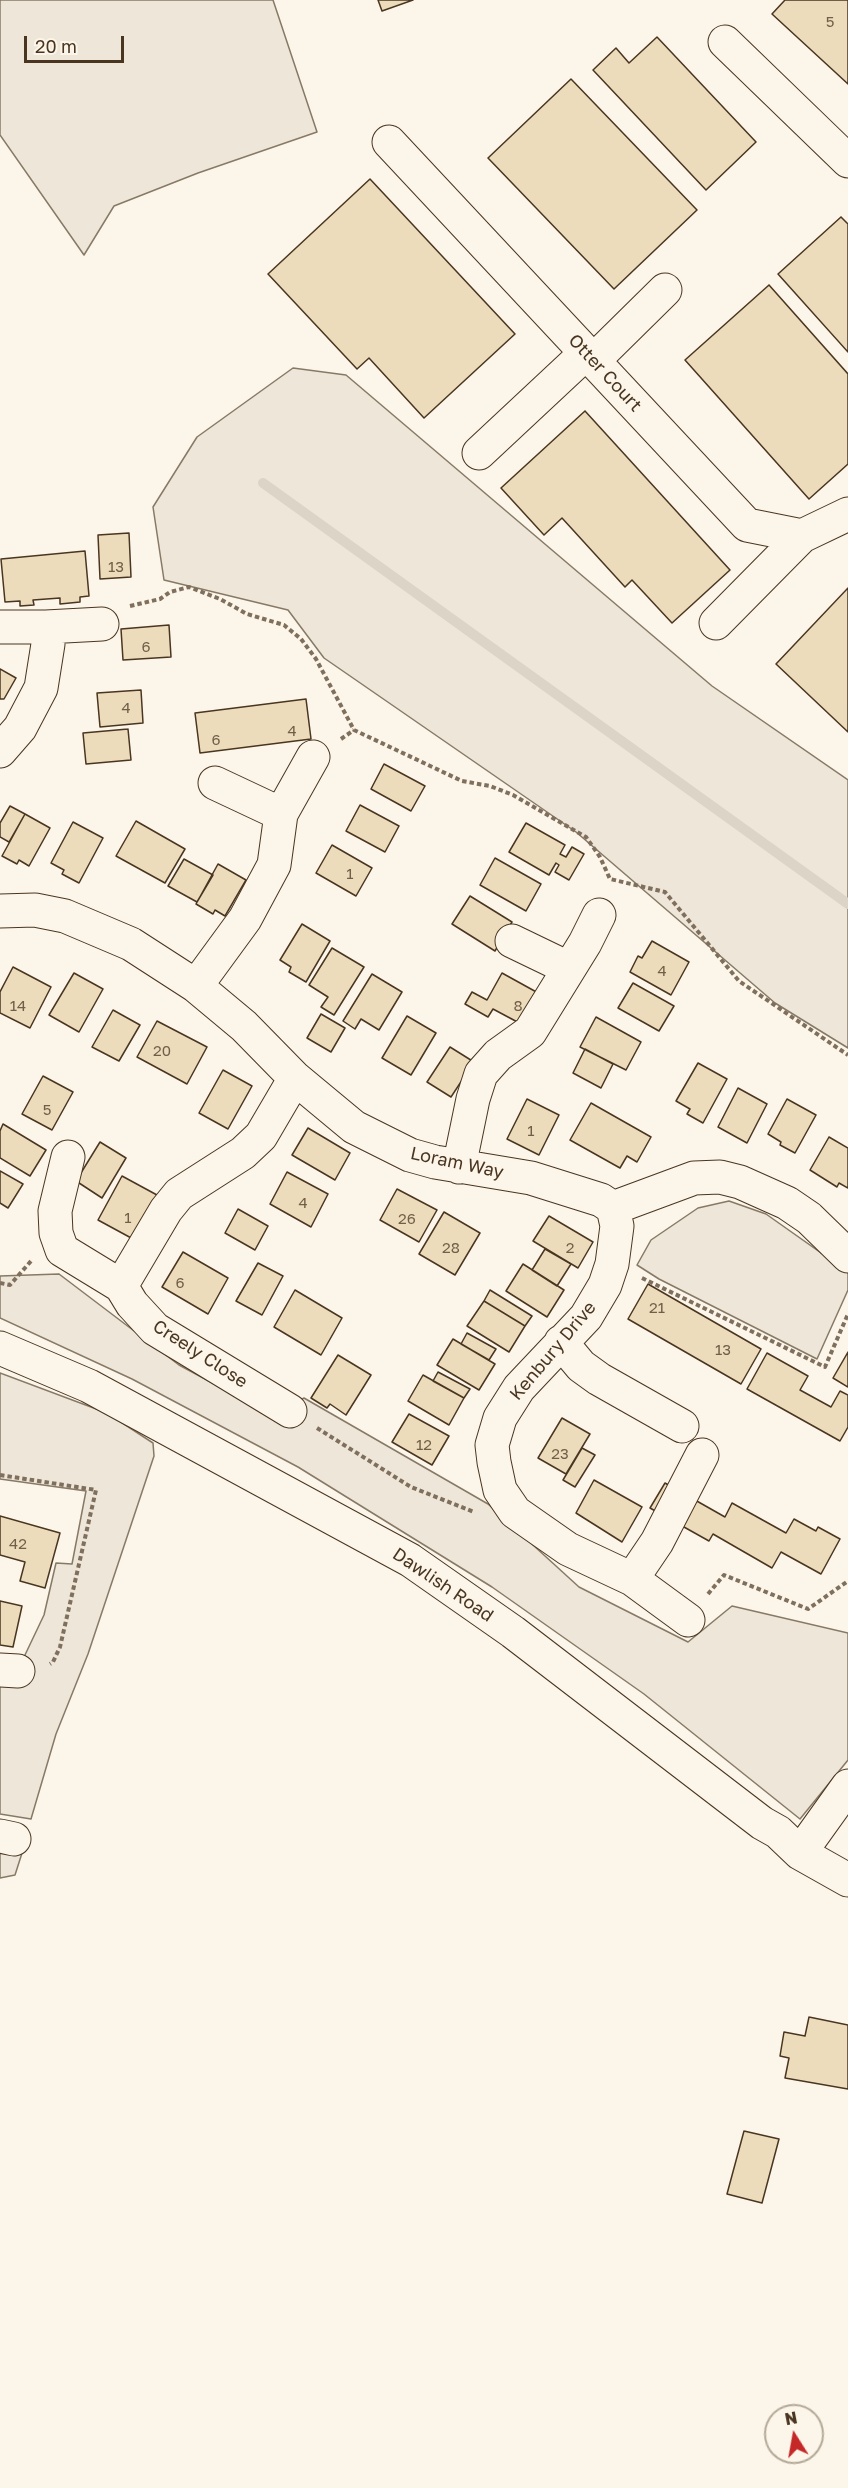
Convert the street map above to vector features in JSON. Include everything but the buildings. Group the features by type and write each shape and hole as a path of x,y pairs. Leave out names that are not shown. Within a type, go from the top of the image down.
{"street":[{"path":"725,42 848,161"},
{"name":"Otter Court","path":"389,142 747,525 802,536"},
{"path":"479,453 665,290"},
{"path":"716,623 802,536 848,514"},
{"path":"0,627 102,624"},
{"path":"0,751 20,728 41,688 48,644 46,627"},
{"path":"195,986 245,919 274,865 281,814 313,757"},
{"path":"215,783 281,814"},
{"name":"Loram Way","path":"0,911 35,910 65,915 131,945 195,986 244,1026 295,1078 362,1132 410,1155 459,1167 531,1178 601,1200 613,1208"},
{"path":"459,1167 481,1074 498,1055 530,1032 600,915"},
{"path":"512,941 568,968"},
{"path":"121,1286 166,1210 179,1194 243,1153 261,1136 295,1078"},
{"name":"Creely Close","path":"68,1157 55,1211 56,1233 62,1250 121,1286 132,1304 155,1329 290,1411"},
{"path":"613,1208 694,1178 720,1178 740,1182 787,1203 809,1218 848,1256"},
{"name":"Kenbury Drive","path":"613,1208 617,1226 612,1264 605,1285 586,1317 519,1388 500,1418 492,1445 500,1490 514,1512 568,1549 632,1580 688,1620"},
{"path":"561,1342 581,1366 599,1379 682,1426"},
{"name":"Dawlish Road","path":"0,1348 89,1386 410,1560 513,1632 762,1823 778,1832 800,1853 848,1880"},
{"path":"632,1580 657,1542 702,1455"},
{"path":"800,1853 848,1786"}],"path":[{"path":"102,624 112,609 160,599 170,592 189,587 220,599 247,614 284,625 301,639 316,659 354,730 462,781 490,786 513,795 586,837 600,857 610,879 665,892 739,981 848,1055"},
{"path":"612,1264 825,1367 848,1314"},
{"path":"290,1411 411,1487 477,1514 504,1518 514,1512"},
{"path":"0,1474 96,1490 60,1647 53,1662 36,1671 9,1670"},
{"path":"688,1620 724,1575 808,1609 848,1581"}],"shaded area":[{"path":"0,0 273,0 317,132 198,173 114,206 84,255 0,135"},
{"path":"293,368 346,375 712,686 848,780 848,1048 775,1003 576,832 324,658 288,610 164,580 153,507 197,437"},
{"path":"729,1201 766,1214 848,1272 848,1290 817,1359 659,1279 637,1265 651,1240 698,1208"},
{"path":"59,1274 179,1365 274,1416 304,1398 488,1504 579,1587 688,1642 732,1606 848,1633 848,1760 800,1819 644,1694 492,1587 298,1467 132,1379 0,1318 0,1276"},
{"path":"0,1373 107,1413 153,1443 154,1456 88,1654 56,1734 31,1819 0,1814 0,1678 14,1678 44,1615 56,1563 72,1564 86,1491 0,1479"},
{"path":"0,1847 23,1850 15,1875 0,1878"}],"waterway":[{"path":"263,483 848,904"}]}
